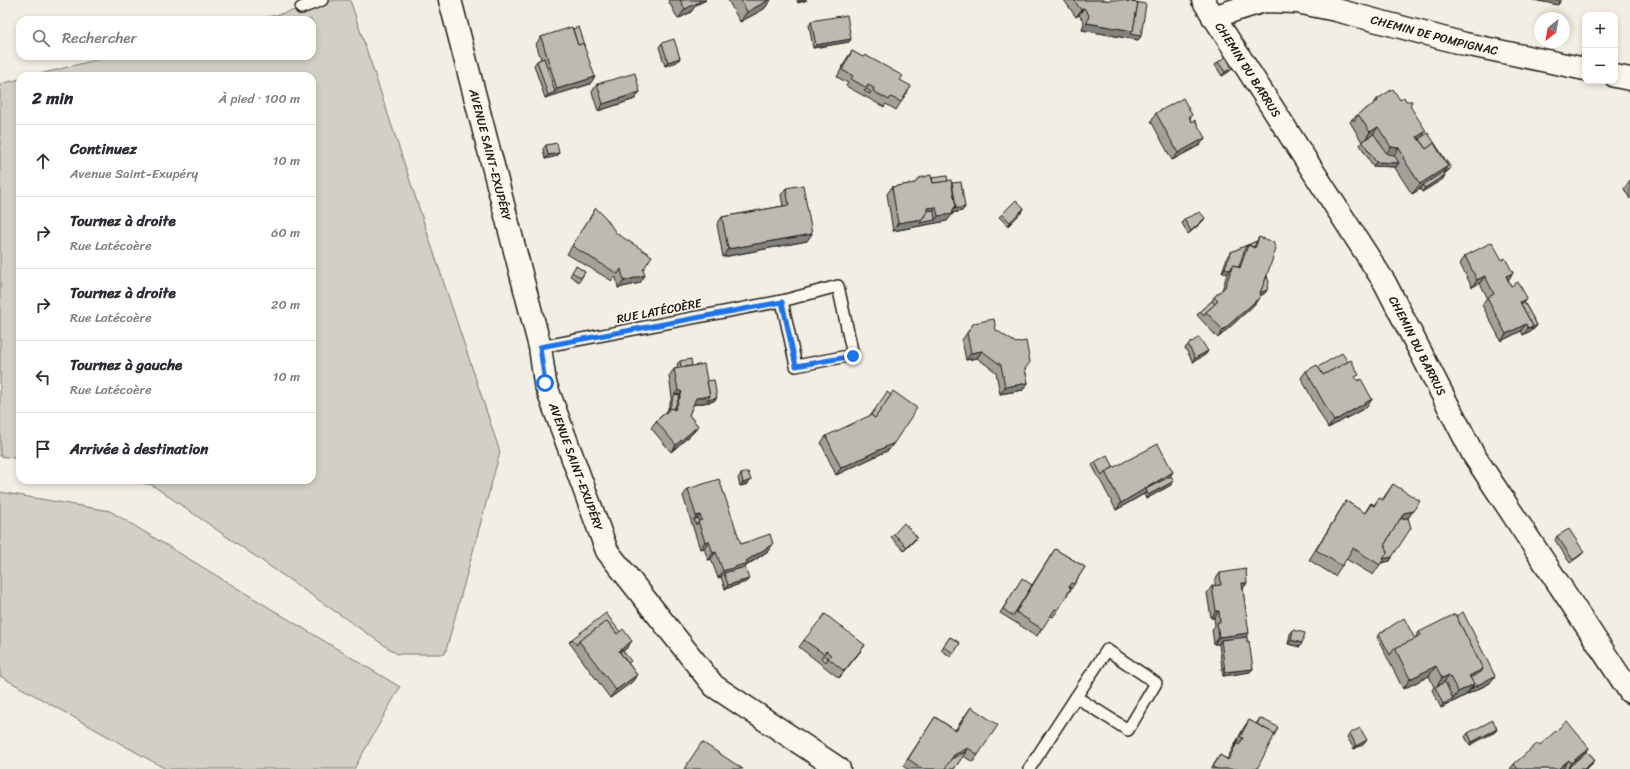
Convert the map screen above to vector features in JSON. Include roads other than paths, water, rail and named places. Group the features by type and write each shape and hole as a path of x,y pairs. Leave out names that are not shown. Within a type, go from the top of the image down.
{"street":[{"name":"AVENUE SAINT-EXUPÉRY","path":"450,0 540,347 545,383 607,551 714,686 839,769"},
{"name":"CHEMIN DE POMPIGNAC","path":"1208,8 1264,1 1297,2 1336,10 1465,44 1582,68"},
{"name":"CHEMIN DU BARRUS","path":"1208,8 1385,283 1473,454 1630,692"},
{"path":"1618,77 1630,79"}],"lane":[{"path":"301,8 322,0"},
{"name":"RUE LATÉCOÈRE","path":"540,347 782,302 838,286 853,356 796,366 782,302"},
{"path":"1029,769 1106,650 1156,683 1128,730 1076,697"}]}
